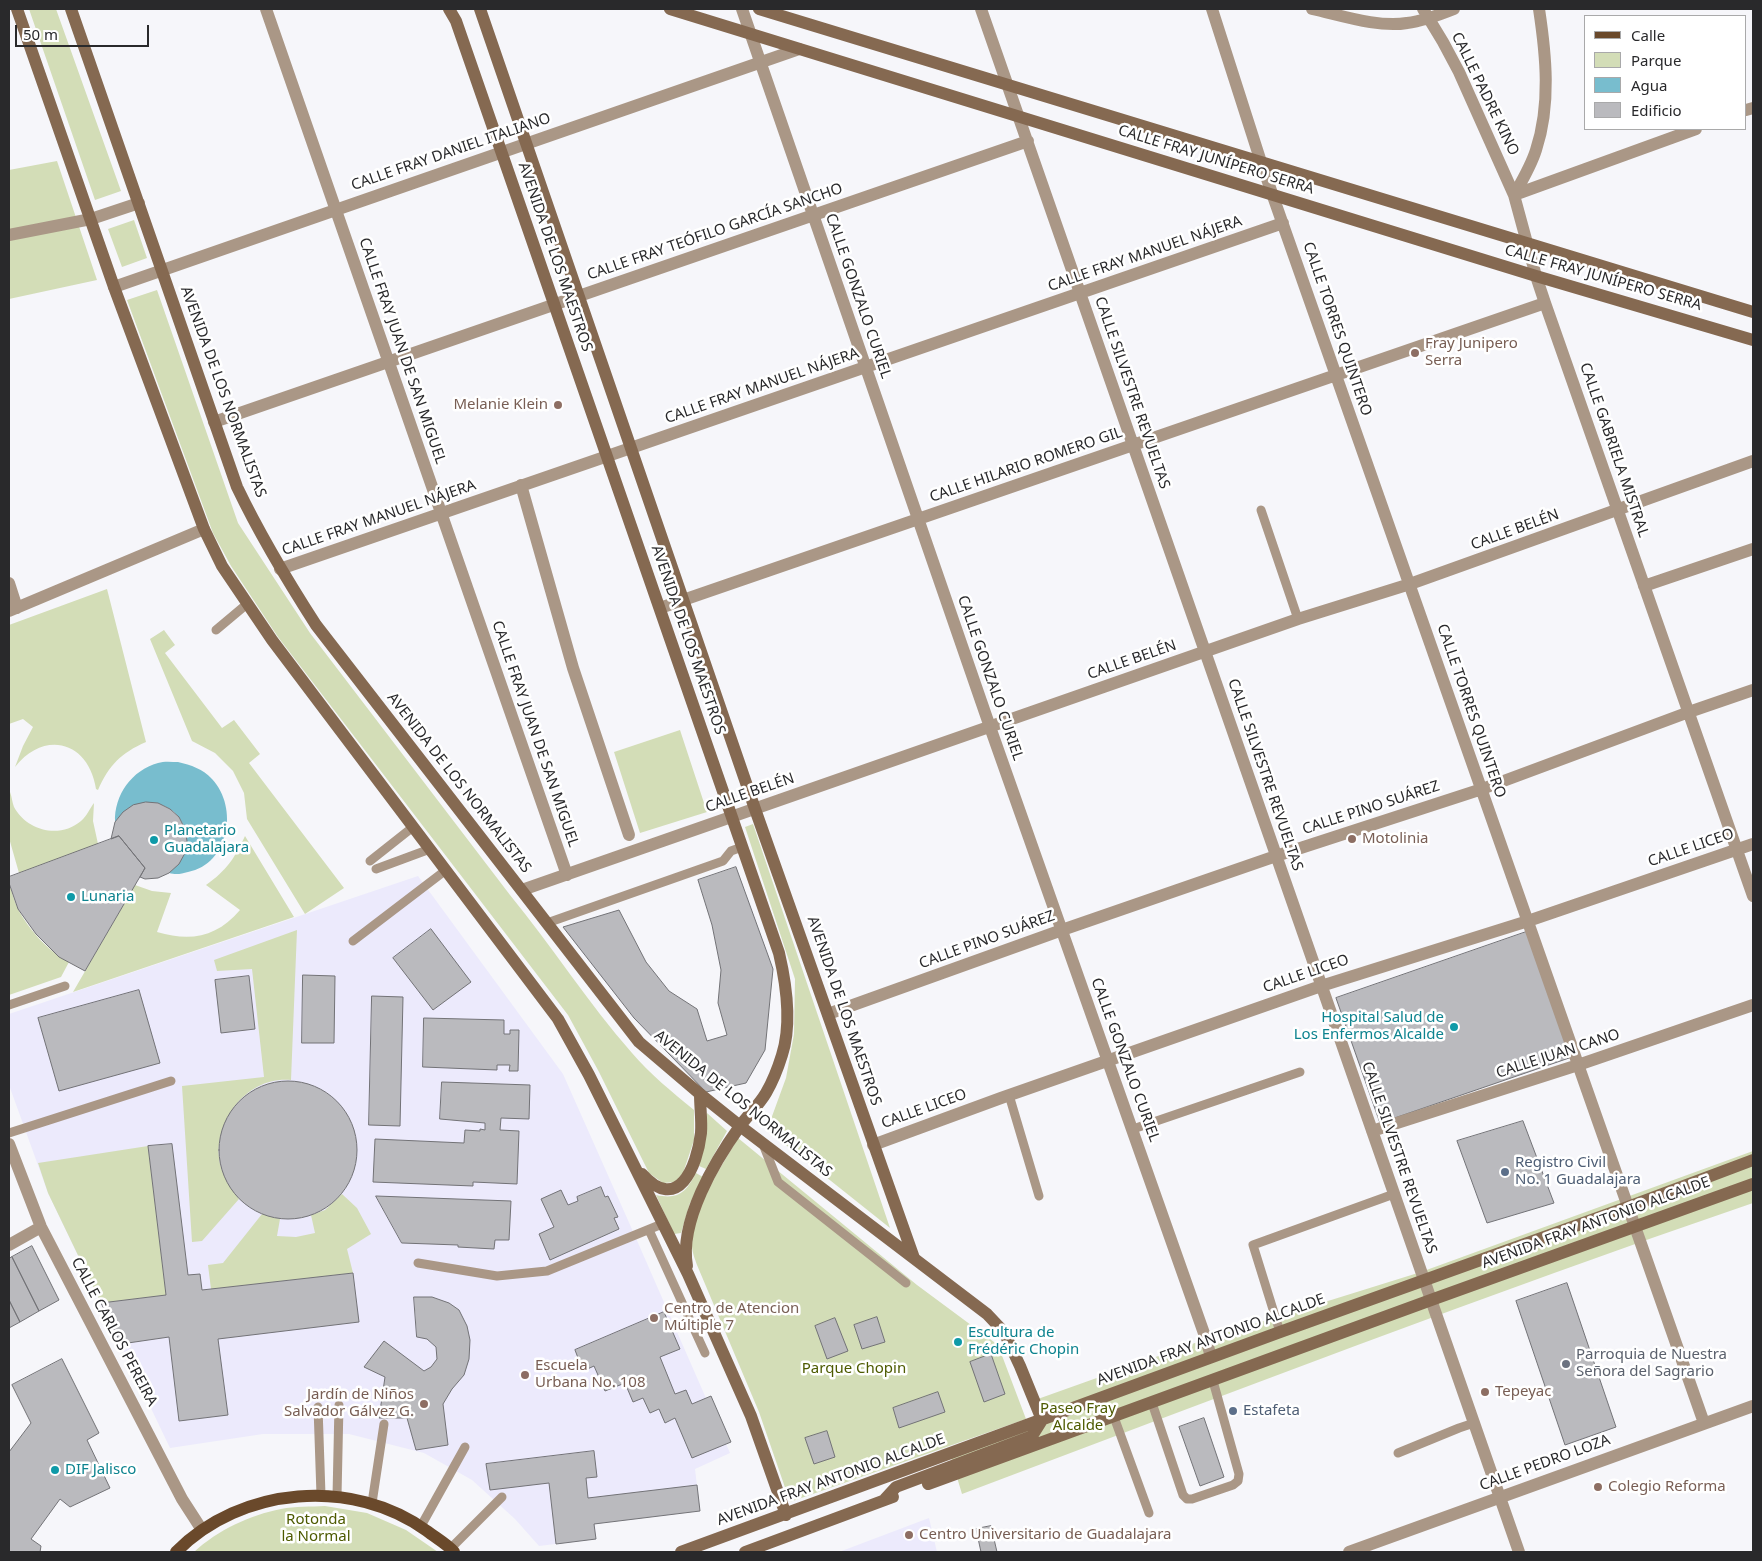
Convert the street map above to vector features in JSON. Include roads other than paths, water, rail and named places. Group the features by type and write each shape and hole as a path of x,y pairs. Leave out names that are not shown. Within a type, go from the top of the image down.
{"main road":[{"path":"176,1552 202,1530 241,1509 283,1498 321,1495 372,1503 413,1521 453,1550"}],"street":[{"path":"17,9 114,287 204,529 222,566 272,640 558,1018 589,1075 688,1274 751,1416 786,1515"},
{"name":"AVENIDA DE LOS NORMALISTAS","path":"71,9 237,487 256,527 280,569 316,625 639,1042 740,1126 986,1314 1004,1332 1042,1420"},
{"name":"CALLE FRAY JUAN DE SAN MIGUEL","path":"266,9 567,875"},
{"name":"AVENIDA DE LOS MAESTROS","path":"449,9 456,21 502,152 779,952 784,975 788,1003 783,1052 776,1074 766,1094 740,1126 709,1177 690,1221 686,1257 688,1274"},
{"name":"AVENIDA DE LOS MAESTROS","path":"480,9 756,809 914,1258"},
{"name":"CALLE FRAY JUNÍPERO SERRA","path":"670,9 1536,276 1753,340"},
{"name":"CALLE GONZALO CURIEL","path":"742,9 990,727 1133,1129 1211,1357"},
{"name":"CALLE FRAY JUNÍPERO SERRA","path":"759,9 1753,312"},
{"name":"CALLE SILVESTRE REVUELTAS","path":"981,9 1519,1552"},
{"name":"CALLE TORRES QUINTERO","path":"1212,9 1261,162 1704,1423"},
{"path":"1312,9 1380,23 1405,24 1426,14 1454,9"},
{"path":"1514,195 1529,168 1536,151 1541,130 1545,97 1545,47 1538,9"},
{"name":"CALLE PADRE KINO","path":"1426,14 1459,72 1514,195"},
{"name":"CALLE FRAY DANIEL ITALIANO","path":"114,287 799,49"},
{"path":"1514,195 1693,130"},
{"name":"CALLE FRAY TEÓFILO GARCÍA SANCHO","path":"214,422 1028,142"},
{"name":"CALLE GABRIELA MISTRAL","path":"1514,195 1545,303 1753,896"},
{"path":"9,235 92,220 139,203"},
{"name":"CALLE FRAY MANUEL NÁJERA","path":"280,569 1283,223"},
{"name":"CALLE HILARIO ROMERO GIL","path":"660,608 1545,303"},
{"name":"CALLE BELÉN","path":"522,890 1298,619 1410,584 1753,461"},
{"path":"521,485 573,668 629,835"},
{"path":"9,583 13,609 204,529"},
{"path":"1644,586 1753,549"},
{"name":"CALLE PINO SUÁREZ","path":"828,1014 1276,856 1482,790 1689,712 1753,690"},
{"name":"CALLE LICEO","path":"873,1145 1009,1095 1321,986 1528,921 1753,844"},
{"name":"CALLE JUAN CANO","path":"1372,1131 1578,1065 1753,1005"},
{"path":"634,1164 650,1183 660,1188 676,1188 684,1183 694,1164 701,1133 700,1094"},
{"name":"CALLE CARLOS PEREIRA","path":"9,1144 41,1227 182,1499 202,1530"},
{"name":"AVENIDA FRAY ANTONIO ALCALDE","path":"681,1552 786,1515 1211,1357 1628,1208 1753,1160"},
{"name":"AVENIDA FRAY ANTONIO ALCALDE","path":"745,1552 885,1499 1753,1184"},
{"path":"9,1245 41,1227"},
{"name":"CALLE PEDRO LOZA","path":"1349,1552 1753,1406"},
{"path":"885,1499 896,1488 1032,1436 1042,1420"}],"lane":[{"path":"1260,510 1298,619"},
{"path":"216,630 247,604"},
{"path":"370,861 413,827"},
{"path":"547,923 723,861 731,851 742,847"},
{"path":"376,869 430,849"},
{"path":"353,941 446,870"},
{"path":"9,1005 66,986"},
{"path":"1133,1129 1300,1072"},
{"path":"9,1133 171,1081"},
{"path":"1009,1095 1040,1196"},
{"path":"763,1144 778,1182 906,1283"},
{"path":"1280,1332 1253,1245 1394,1194"},
{"path":"418,1263 497,1276 547,1270 662,1224"},
{"path":"649,1230 704,1353"},
{"path":"1152,1403 1186,1499 1192,1499 1233,1485 1238,1481 1239,1474 1213,1381"},
{"path":"337,1496 338,1405"},
{"path":"318,1406 321,1495"},
{"path":"1114,1417 1149,1513"},
{"path":"1398,1453 1474,1423"},
{"path":"372,1503 384,1424"},
{"path":"421,1526 465,1447"},
{"path":"453,1550 502,1497"}],"water":[{"path":"178,762 196,768 212,779 220,791 227,819 221,847 213,858 202,867 181,874 169,873 181,859 186,843 184,827 174,812 163,805 154,804 126,812 115,822 115,812 121,793 140,771 158,763"}],"place":[{"name":"Fray Junipero Serra","path":"1415,353"},
{"name":"Melanie Klein","path":"558,405"},
{"name":"Motolinia","path":"1352,839"},
{"name":"Planetario Guadalajara","path":"154,840"},
{"name":"Lunaria","path":"71,897"},
{"name":"Hospital Salud de Los Enfermos Alcalde","path":"1454,1027"},
{"name":"Registro Civil No. 1 Guadalajara","path":"1505,1172"},
{"name":"Centro de Atencion Múltiple 7","path":"654,1318"},
{"name":"Escultura de Frédéric Chopin","path":"958,1342"},
{"name":"Parroquia de Nuestra Señora del Sagrario","path":"1566,1364"},
{"name":"Escuela Urbana No. 108","path":"525,1375"},
{"name":"Tepeyac","path":"1485,1392"},
{"name":"Jardín de Niños Salvador Gálvez G.","path":"424,1404"},
{"name":"Estafeta","path":"1233,1411"},
{"name":"DIF Jalisco","path":"55,1470"},
{"name":"Colegio Reforma","path":"1598,1487"},
{"name":"Centro Universitario de Guadalajara","path":"909,1535"}],"park label":[{"name":"Parque Chopin","path":"854,1369"},
{"name":"Paseo Fray Alcalde","path":"1078,1418"},
{"name":"Rotonda la Normal","path":"316,1528"}]}
